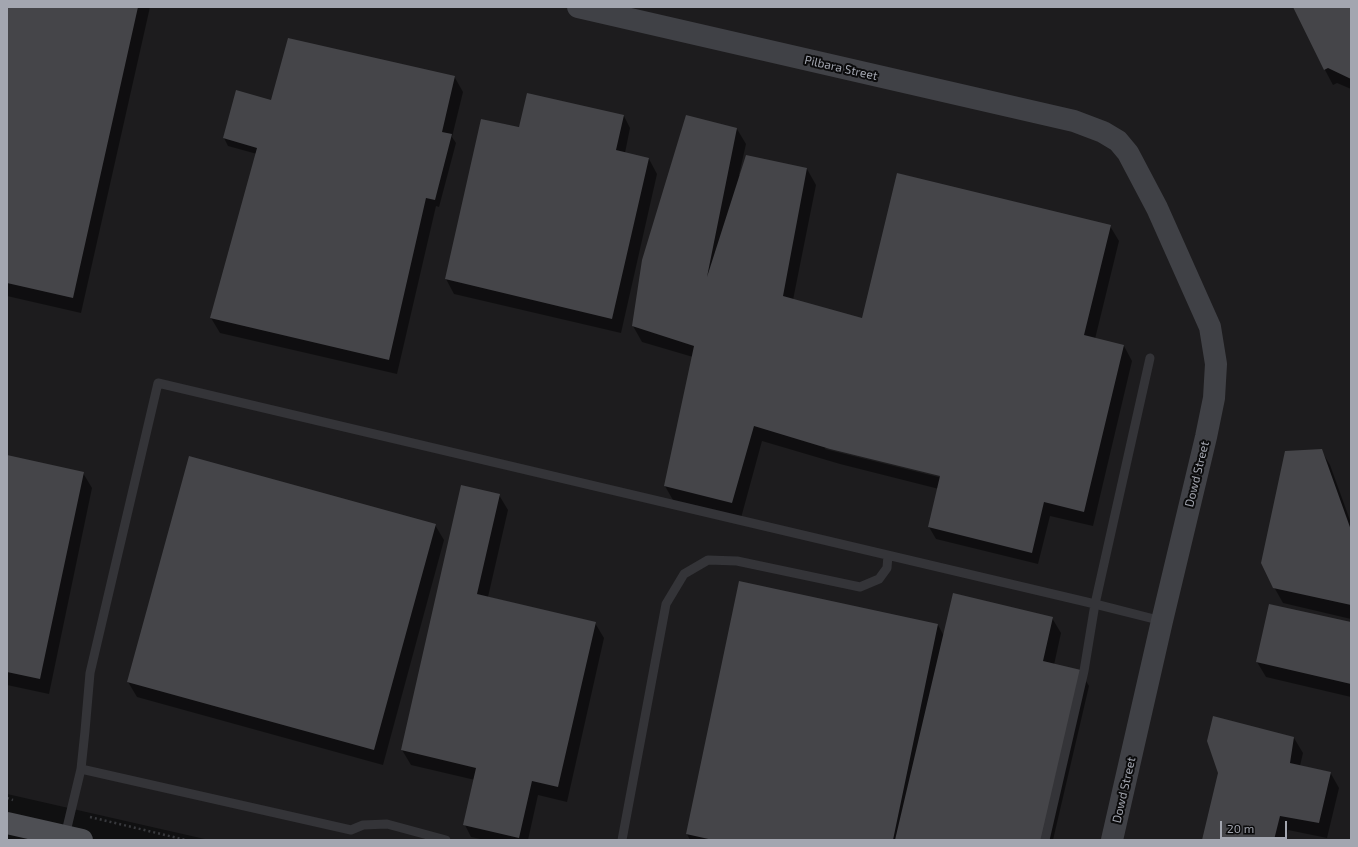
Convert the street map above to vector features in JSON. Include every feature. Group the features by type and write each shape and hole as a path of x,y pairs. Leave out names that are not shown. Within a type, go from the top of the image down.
{"main road":[{"name":"Pilbara Street","path":"578,7 1074,121 1103,132"},
{"name":"Dowd Street","path":"1103,132 1118,141 1128,153 1158,208 1210,327 1216,364 1214,398 1206,437 1112,840"},
{"path":"7,823 74,838"}],"lane":[{"path":"1045,840 1084,671 1095,604 1150,358"},
{"path":"74,838 70,813 81,769 90,673 158,383 1162,621"},
{"path":"622,840 666,604 684,574 708,560 737,561 860,588 879,579 887,568 888,555"},
{"path":"81,769 351,830 363,825 386,824 446,840"}],"path":[{"path":"7,798 14,800"},
{"path":"70,813 186,840"}],"shaded area":[{"path":"7,7 1351,7 1351,840 209,840 7,794"}],"building":[{"path":"7,7 138,7 73,298 7,283"},
{"path":"1293,7 1351,7 1351,79 1328,68 1324,70"},
{"path":"288,38 455,76 442,132 452,134 435,200 426,198 389,360 210,318 257,148 223,138 236,90 271,100"},
{"path":"527,93 624,115 616,150 649,158 612,319 445,279 481,119 519,127"},
{"path":"686,115 737,128 707,277 746,155 807,168 783,296 862,318 897,173 1111,225 1084,335 1124,345 1084,512 1044,502 1032,553 928,527 940,476 830,449 754,426 732,503 664,486 694,346 632,326 642,260"},
{"path":"1322,449 1351,530 1351,605 1273,588 1261,563 1285,451"},
{"path":"7,455 84,472 40,679 7,672"},
{"path":"189,456 436,524 374,750 127,682"},
{"path":"461,485 500,494 477,594 596,622 558,787 532,781 519,838 463,825 476,768 401,750"},
{"path":"739,581 938,624 893,840 713,840 686,834"},
{"path":"953,593 1053,617 1043,661 1081,670 1041,840 895,840"},
{"path":"1269,604 1351,622 1351,684 1256,662"},
{"path":"1213,716 1294,737 1290,763 1331,772 1319,823 1280,816 1274,840 1202,840 1218,773 1207,741"}]}
